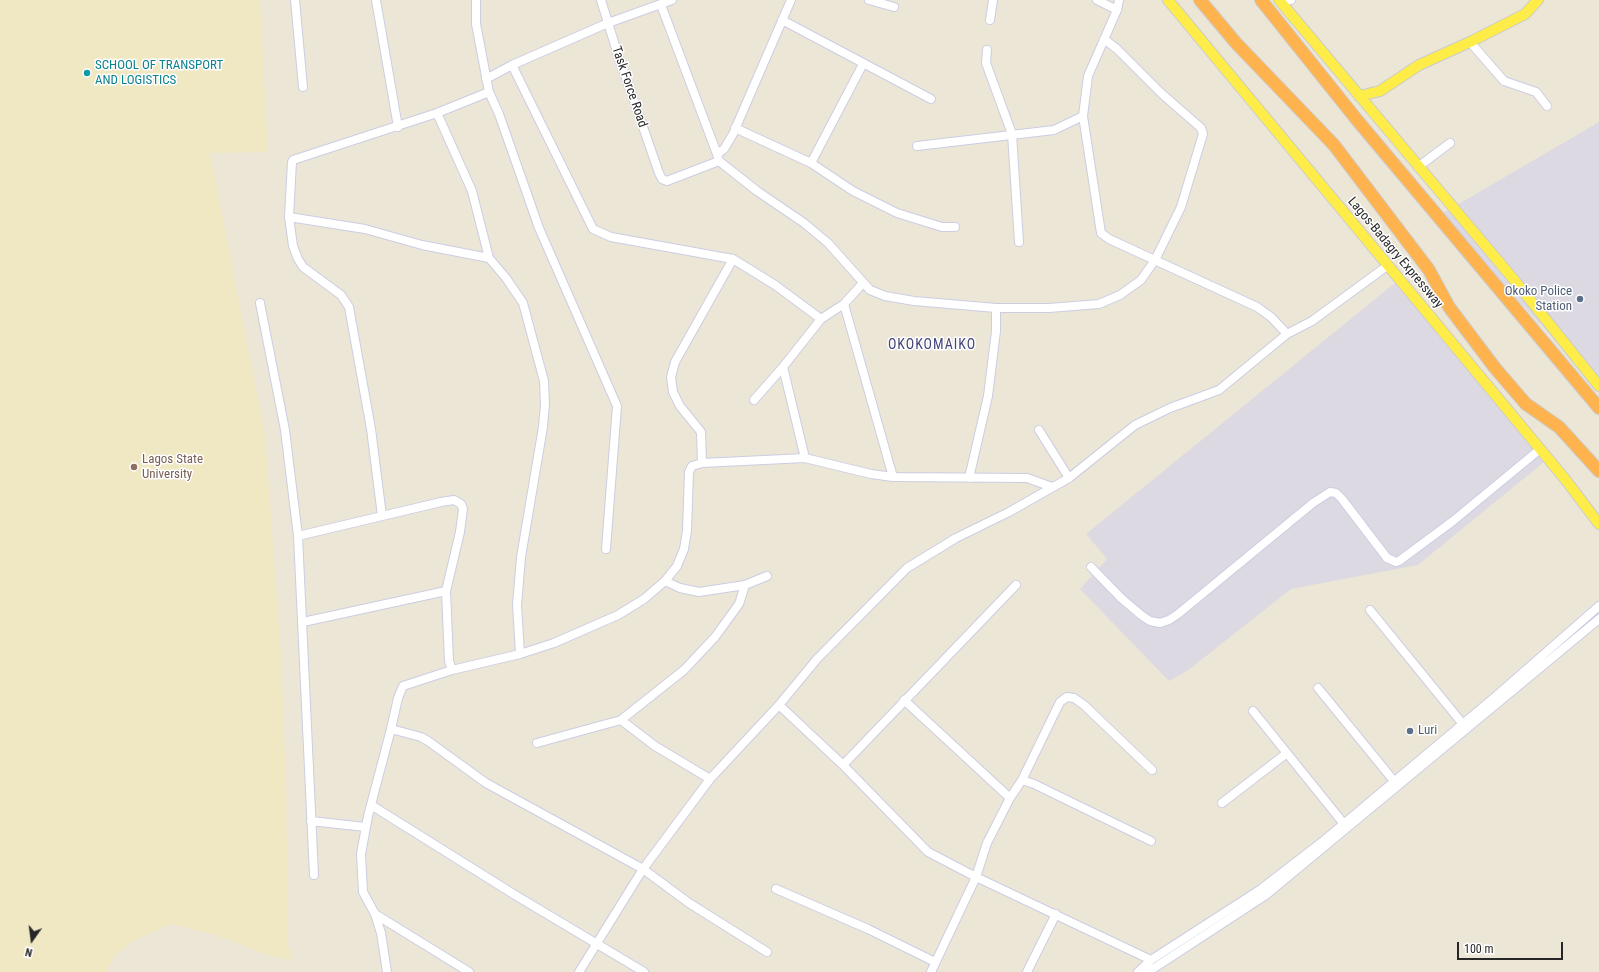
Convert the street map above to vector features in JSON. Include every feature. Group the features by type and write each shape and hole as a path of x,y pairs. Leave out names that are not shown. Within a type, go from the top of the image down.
{"highway":[{"name":"Lagos-Badagry Expressway","path":"1200,0 1236,43 1334,145 1429,270 1449,307 1495,368 1526,404 1559,427 1599,471"},
{"path":"1261,0 1357,120 1599,408"}],"main road":[{"name":"Lagos-Badagry Expressway","path":"1168,0 1599,524"},
{"path":"1359,96 1380,91 1419,65 1470,42 1525,14 1538,0"},
{"path":"1284,1 1372,112 1515,281 1599,386"},
{"path":"1372,112 1380,91"}],"street":[{"path":"295,0 303,87"},
{"path":"376,0 398,127"},
{"path":"476,0 476,24 489,92 499,114 539,228 617,406 606,549"},
{"name":"Task Force Road","path":"601,0 659,173 664,180 670,181 718,158"},
{"path":"486,79 512,65 608,23 672,0"},
{"path":"718,158 728,143 735,128 791,0"},
{"path":"869,0 894,7"},
{"path":"990,20 993,0"},
{"path":"1097,0 1117,10"},
{"path":"1119,0 1117,10 1088,76 1083,116 1101,233 1109,239 1257,307 1271,317 1287,334"},
{"path":"661,5 718,158 757,191 804,223 828,243 870,290 898,299 996,308 1049,308 1099,304 1120,295 1141,280 1155,260 1181,207 1203,134 1201,128 1161,93 1117,49 1104,40"},
{"path":"782,20 931,99"},
{"path":"1470,42 1504,81 1536,92 1547,106"},
{"path":"987,50 986,63 1012,134 1019,242"},
{"path":"811,164 863,64"},
{"path":"512,65 594,229 611,237 733,259 775,285 821,319"},
{"path":"382,516 371,429 349,307 341,295 303,267 293,246 289,217 292,162 294,160 398,127 489,92"},
{"path":"437,113 472,191 489,258 506,278 523,303 544,381 545,404 543,427 521,557 517,605 520,654"},
{"path":"917,146 1054,130 1083,116"},
{"path":"735,128 811,164 853,191 897,213 942,227 955,227"},
{"path":"1418,167 1450,143"},
{"path":"289,217 365,229 422,245 489,258"},
{"path":"702,463 701,432 680,406 673,392 671,377 675,362 733,259"},
{"path":"579,972 643,869 710,779 779,705 816,659 906,568 956,538 1010,512 1052,486 1069,478 1135,425 1170,408 1219,390 1287,334 1312,321 1387,266"},
{"path":"754,400 783,367 821,319 844,304 863,283"},
{"path":"260,303 285,430 298,536 314,875"},
{"path":"844,304 893,477"},
{"path":"969,478 988,396 996,331 996,308"},
{"path":"783,367 805,458"},
{"path":"1039,430 1069,478"},
{"path":"1091,567 1121,598 1141,615 1150,621 1160,623 1169,620 1178,614 1313,503 1330,492 1336,493 1342,499 1387,558 1396,562 1453,521 1539,450"},
{"path":"387,972 385,951 375,914 363,892 361,854 365,828 392,729 398,698 403,686 452,670 520,654 596,626 644,599 665,581 677,566 684,549 687,530 689,472 692,466 702,463 805,458 871,474 893,477 1027,478 1052,486"},
{"path":"298,536 441,502 454,500 461,504 463,509 460,532 446,592 449,654 452,670"},
{"path":"665,581 680,588 699,592 745,585 767,576"},
{"path":"537,743 621,720 684,670 714,637 739,604 745,585"},
{"path":"843,765 1016,585"},
{"path":"303,622 446,592"},
{"path":"1138,972 1151,960 1261,889 1344,824 1599,606"},
{"path":"1370,610 1462,723"},
{"path":"1148,972 1266,895 1599,619"},
{"path":"1318,688 1394,781"},
{"path":"931,972 976,877 987,843 1010,798 1022,780 1060,702 1067,697 1074,698 1084,705 1152,770"},
{"path":"904,700 1010,798"},
{"path":"779,705 843,765 928,852 976,877 1151,960"},
{"path":"1253,711 1344,824"},
{"path":"621,720 655,746 710,779"},
{"path":"392,729 421,737 428,741 486,782 643,869 689,903 767,952"},
{"path":"1222,803 1287,753"},
{"path":"1022,780 1034,784 1151,841"},
{"path":"371,805 515,895 644,972"},
{"path":"311,821 365,828"},
{"path":"776,889 868,929 935,962"},
{"path":"375,914 469,972"},
{"path":"1027,972 1056,914"}],"shaded area":[{"name":"Lagos State University","path":"0,0 260,0 268,152 210,153 265,435 281,657 286,778 288,946 293,960 271,956 212,934 171,924 131,942 114,957 106,972 0,972"},
{"path":"1599,122 1599,386 1438,216"},
{"path":"1401,278 1544,462 1418,565 1291,589 1187,671 1169,681 1080,589 1107,559 1086,534"}],"place":[{"name":"SCHOOL OF TRANSPORT AND LOGISTICS","path":"87,73"},
{"name":"Okoko Police Station","path":"1580,299"},
{"name":"Lagos State University","path":"134,467"},
{"name":"Luri","path":"1410,731"}],"district":[{"name":"OKOKOMAIKO","path":"932,345"}]}
